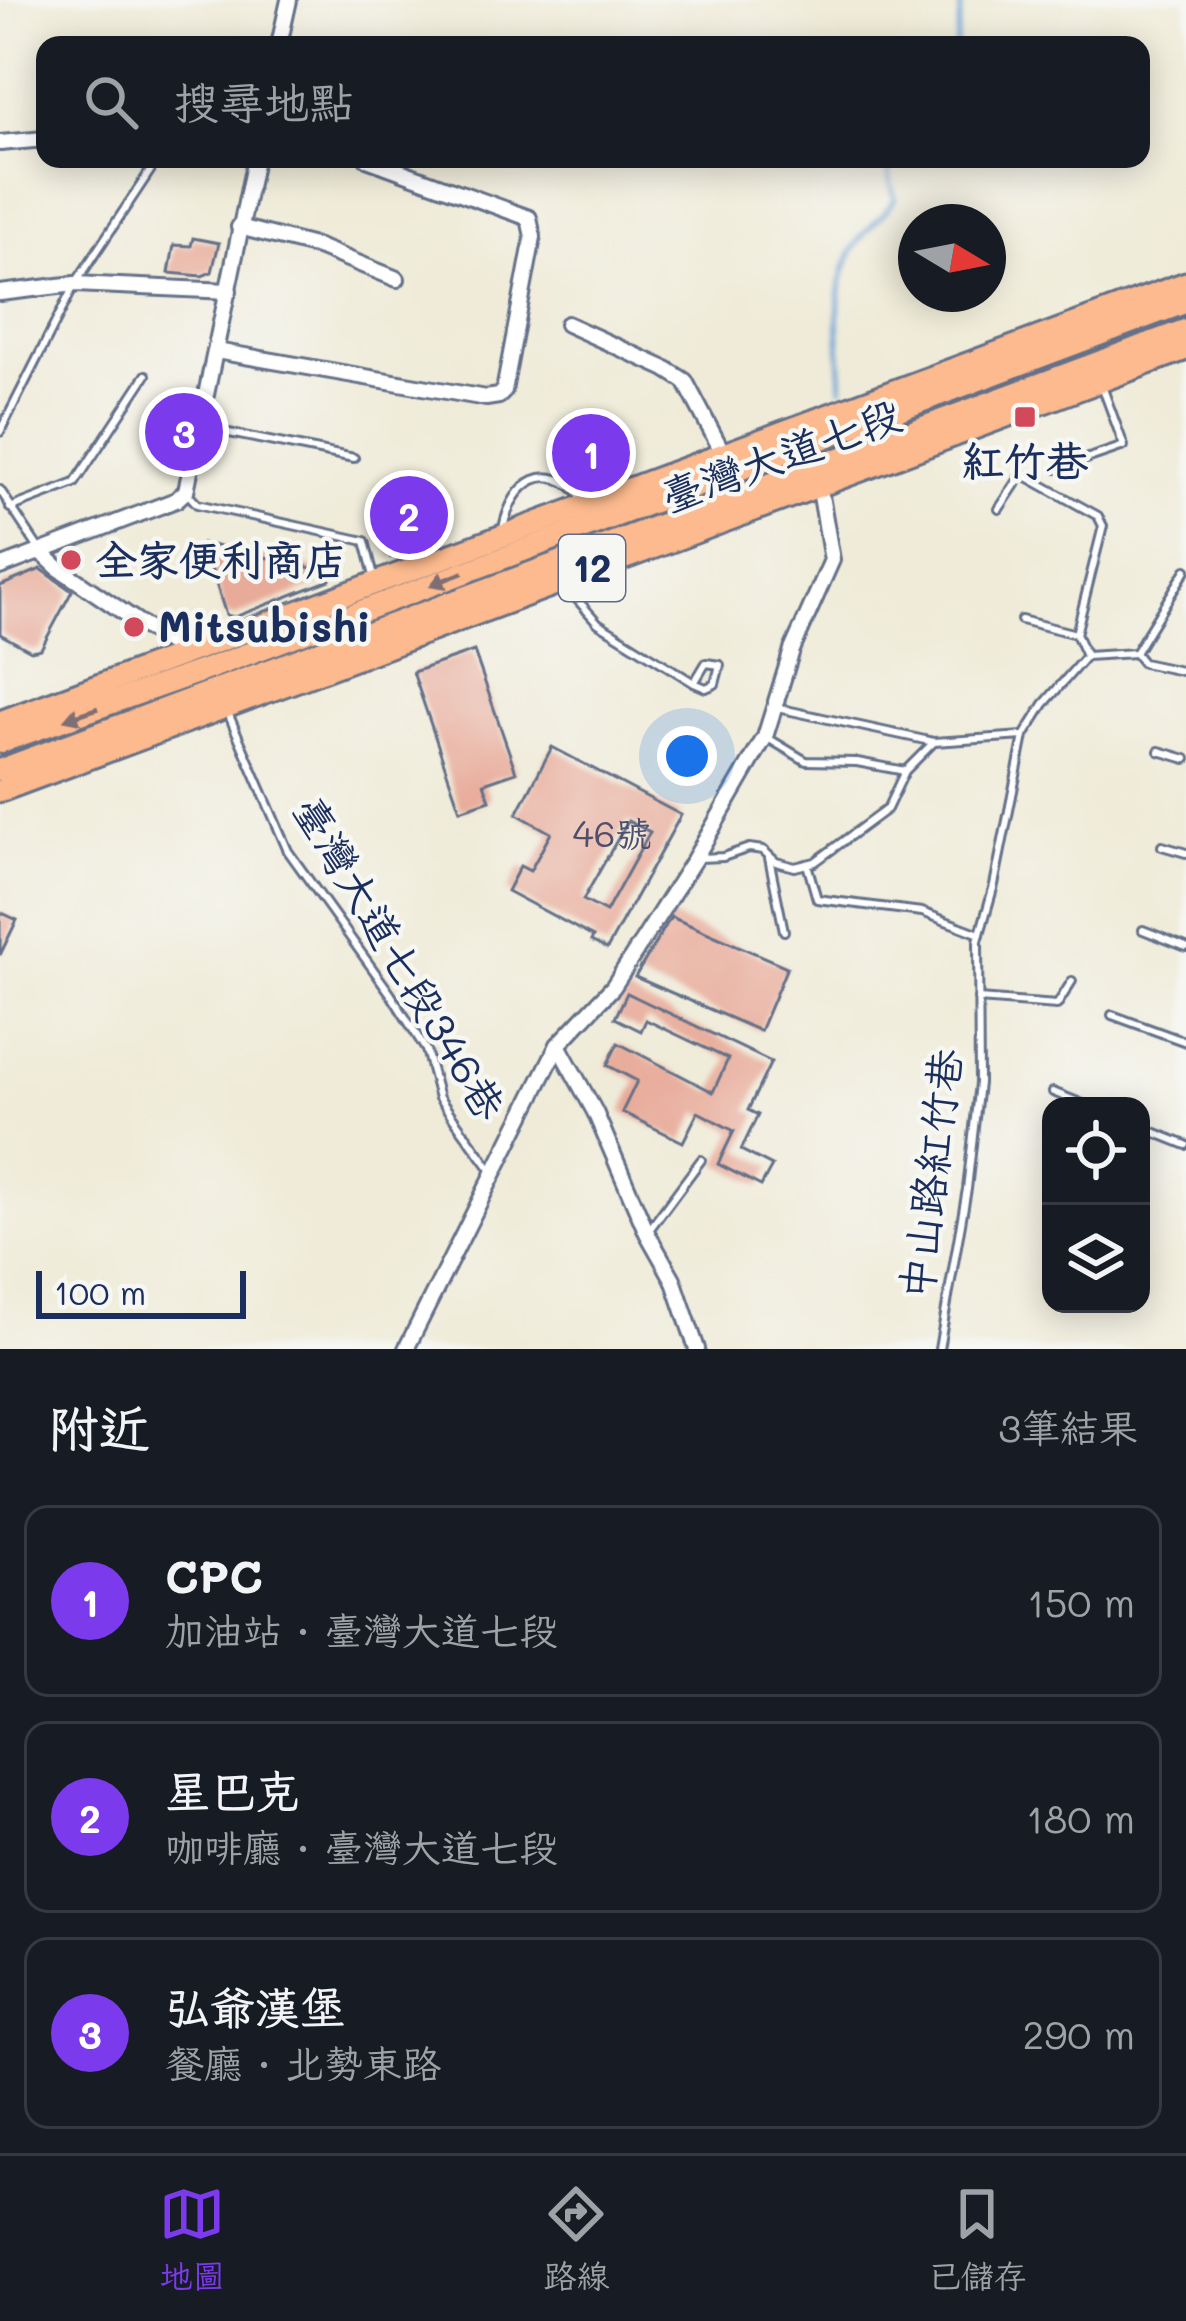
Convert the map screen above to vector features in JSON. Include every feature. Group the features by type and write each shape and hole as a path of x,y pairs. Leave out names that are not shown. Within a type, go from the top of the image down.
{"main road":[{"name":"臺灣大道七段","path":"594,512 723,453 1185,296"},
{"name":"臺灣大道七段","path":"0,742 506,545 1185,296"},
{"name":"臺灣大道七段","path":"0,791 222,699 1186,330"},
{"name":"臺灣大道七段","path":"0,770 222,699 559,580 613,552 819,484 1186,349"},
{"name":"臺灣大道七段","path":"0,722 206,658 376,582 506,545"}],"street":[{"path":"281,36 289,0"},
{"path":"0,143 36,140"},
{"path":"0,567 176,500 186,491 253,168"},
{"path":"217,351 486,398 500,396 533,237 529,218 392,168"},
{"path":"239,226 318,247 397,279"},
{"path":"0,293 75,284 229,291"},
{"path":"567,324 685,381 723,453"},
{"name":"臺灣大道七段346巷","path":"406,1349 558,1045 613,987 765,736 792,650 832,560 819,484"},
{"path":"41,552 169,643 206,658 222,699"},
{"path":"558,1045 595,1112 647,1233 673,1279 697,1349"}],"lane":[{"path":"0,432 75,284 152,168"},
{"path":"10,508 75,483 146,375"},
{"path":"1057,469 1124,446 1100,380"},
{"path":"200,427 354,458"},
{"path":"999,509 1022,474 1098,516 1103,526 1076,634 1086,656 1135,653"},
{"path":"506,545 513,500 536,477 552,475 567,479 594,512 613,552"},
{"path":"0,490 41,552"},
{"path":"186,491 197,504 364,541 376,582"},
{"path":"1135,653 1186,570"},
{"path":"559,580 598,623 694,683 706,688 716,684 720,665 706,663 694,683"},
{"path":"1021,620 1076,634"},
{"path":"1135,653 1143,663 1186,672"},
{"name":"中山路紅竹巷","path":"939,1349 968,1190 979,1083 980,934 1024,736 1044,704 1086,656"},
{"name":"臺灣大道七段346巷","path":"222,699 288,851 390,993 426,1050 440,1098 494,1174"},
{"path":"774,708 934,742 1024,736"},
{"path":"765,736 806,761 857,762 905,771"},
{"path":"695,858 723,857 749,848 795,867 807,864 873,823 887,809 905,771 934,742"},
{"path":"1159,751 1186,759"},
{"path":"1162,847 1186,854"},
{"path":"768,855 784,931"},
{"path":"807,864 817,899 922,912 980,934"},
{"path":"1143,930 1186,947"},
{"path":"978,999 1057,1005 1072,981"},
{"path":"1112,1015 1186,1042"},
{"path":"1053,1092 1066,1097"},
{"path":"1150,1131 1186,1145"},
{"path":"647,1233 701,1160"}],"building":[{"path":"193,238 219,243 212,272 202,276 169,273 174,245 191,246"},
{"path":"400,480 425,483 418,547 391,557"},
{"path":"203,543 329,572 330,580 235,617 226,615"},
{"path":"41,569 72,591 41,649 31,651 0,634 0,586"},
{"path":"474,651 516,772 484,783 490,800 460,810 413,672"},
{"path":"552,747 681,815 607,949 507,891 520,866 530,871 551,833 517,814","holes":["628,821 650,832 606,912 583,900"]},
{"path":"0,912 17,920 0,955"},
{"path":"671,917 787,967 760,1031 635,977"},
{"path":"627,993 771,1062 748,1110 758,1115 741,1150 772,1166 761,1186 718,1164 734,1131 698,1112 683,1142 622,1112 637,1081 607,1065 618,1043 713,1092 728,1059 646,1020 641,1031 615,1018"}],"waterway":[{"path":"957,36 962,0"},
{"path":"842,388 840,288 852,251 895,199 889,175 892,168"}],"place":[{"name":"紅竹巷","path":"1025,417"},
{"name":"弘爺漢堡","path":"184,432"},
{"name":"CPC","path":"591,453"},
{"name":"星巴克","path":"409,515"},
{"name":"全家便利商店","path":"71,560"},
{"name":"Mitsubishi","path":"134,627"}]}
